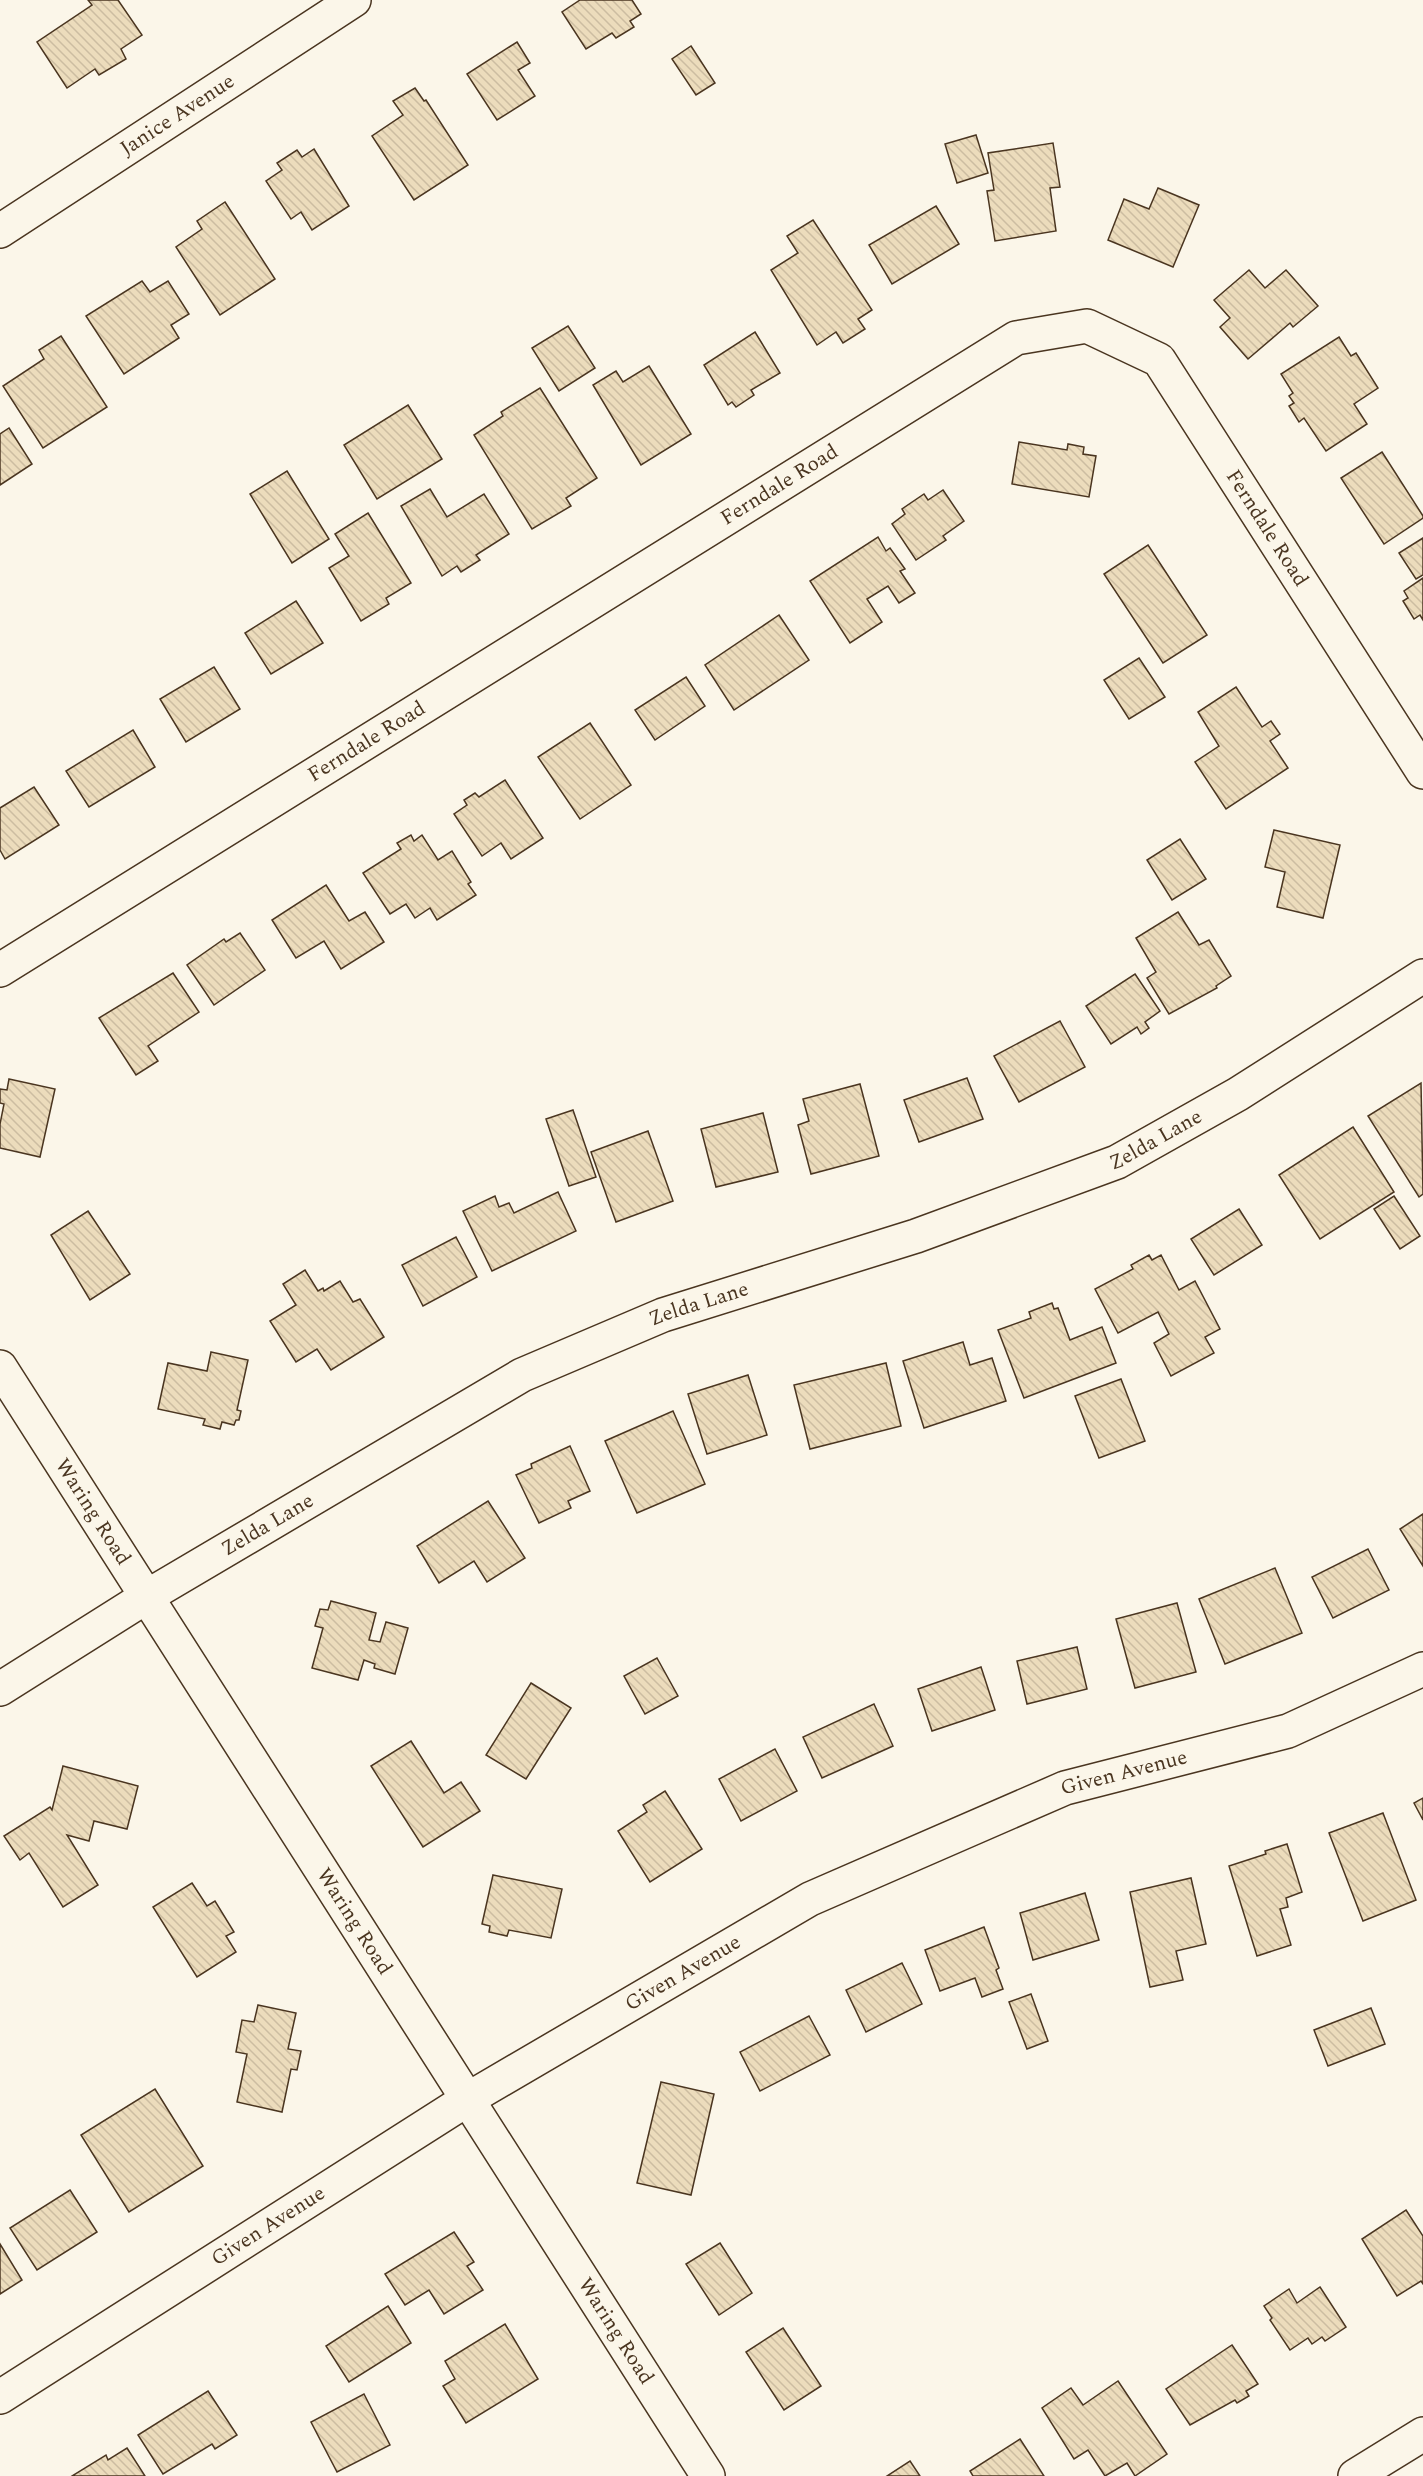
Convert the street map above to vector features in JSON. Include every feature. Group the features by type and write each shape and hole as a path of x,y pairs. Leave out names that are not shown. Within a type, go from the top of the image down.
{"street":[{"name":"Janice Avenue","path":"0,231 354,0"},
{"name":"Ferndale Road","path":"0,970 1016,338 1087,326 1159,360 1423,772"},
{"name":"Zelda Lane","path":"0,1689 146,1597 522,1375 663,1315 916,1236 1117,1162 1238,1094 1423,976"},
{"name":"Waring Road","path":"0,1367 708,2476"},
{"name":"Given Avenue","path":"0,2397 468,2099 810,1899 1065,1788 1288,1731 1423,1669"},
{"path":"1355,2476 1423,2434"}],"building":[{"path":"88,0 118,0 142,35 121,49 126,59 99,75 95,69 67,88 37,42 92,5"},
{"path":"580,0 632,0 641,14 630,21 634,27 616,38 612,33 586,49 562,12"},
{"path":"517,42 530,63 518,70 535,96 497,120 467,74"},
{"path":"691,46 715,83 696,95 672,59"},
{"path":"415,88 424,101 426,100 468,165 414,200 372,136 403,115 393,101"},
{"path":"976,135 988,173 957,183 945,144"},
{"path":"1053,143 1060,187 1050,188 1056,231 995,241 987,191 994,190 988,153"},
{"path":"314,149 349,206 312,230 301,212 291,219 266,181 282,170 277,163 297,150 302,157"},
{"path":"1158,188 1199,205 1173,267 1108,240 1124,199 1149,209"},
{"path":"225,202 275,279 220,315 176,247 202,229 197,221"},
{"path":"936,206 959,244 892,284 869,245"},
{"path":"813,220 872,310 858,319 865,329 843,343 836,332 817,345 771,270 798,253 787,236"},
{"path":"1249,270 1265,288 1286,270 1318,306 1293,327 1290,323 1248,359 1220,327 1230,318 1214,300"},
{"path":"142,281 150,292 168,281 189,314 171,325 179,338 124,374 86,316"},
{"path":"568,326 595,368 559,391 532,348"},
{"path":"755,332 780,373 751,390 754,395 736,407 732,402 728,405 704,365"},
{"path":"61,336 107,407 43,448 3,386 44,359 39,350"},
{"path":"1339,337 1351,356 1356,353 1378,388 1354,404 1367,424 1326,451 1304,418 1299,422 1289,406 1294,403 1289,396 1293,393 1281,374"},
{"path":"649,366 691,434 641,465 593,385 616,371 623,382"},
{"path":"540,388 597,478 566,498 571,506 532,529 474,435 503,416 501,412"},
{"path":"408,405 442,459 377,499 344,445"},
{"path":"9,428 32,464 0,485 0,434"},
{"path":"1019,442 1067,450 1068,444 1084,447 1083,454 1096,456 1089,497 1012,484"},
{"path":"1382,452 1423,516 1384,544 1341,478"},
{"path":"287,471 329,539 292,563 250,494"},
{"path":"430,489 447,517 484,494 509,534 476,555 480,560 461,572 457,566 442,576 401,506"},
{"path":"943,490 964,521 943,536 946,540 916,560 892,524 905,514 902,509 924,494 928,500"},
{"path":"368,513 411,583 386,598 389,604 361,621 329,568 349,556 335,534"},
{"path":"878,537 886,551 890,548 905,569 900,571 915,593 899,603 888,586 867,599 882,622 850,643 810,581"},
{"path":"1423,538 1423,575 1416,579 1399,553"},
{"path":"1148,545 1207,635 1163,663 1104,574"},
{"path":"1423,578 1423,620 1420,615 1414,619 1403,601 1408,598 1404,591"},
{"path":"296,601 323,643 271,674 245,633"},
{"path":"779,615 809,660 734,710 705,665"},
{"path":"1139,658 1165,697 1129,719 1104,680"},
{"path":"214,667 240,709 186,742 160,699"},
{"path":"686,677 705,706 655,740 635,710"},
{"path":"1236,687 1262,727 1271,721 1280,734 1270,741 1288,768 1226,809 1195,762 1219,746 1198,712"},
{"path":"590,723 631,785 580,819 538,757"},
{"path":"133,730 155,767 89,807 66,771"},
{"path":"505,780 543,838 511,859 501,843 482,856 454,814 467,805 464,800 475,793 479,797"},
{"path":"34,787 59,825 5,859 0,850 0,808"},
{"path":"1274,830 1340,845 1323,918 1277,907 1285,872 1265,867"},
{"path":"411,835 414,841 422,835 438,860 452,851 471,882 468,884 476,895 437,920 430,908 415,918 406,904 390,914 363,873 401,849 397,843"},
{"path":"1180,839 1206,879 1172,900 1147,860"},
{"path":"326,885 349,921 365,912 384,942 341,969 324,941 296,958 272,920"},
{"path":"1178,912 1199,945 1209,940 1231,976 1216,986 1217,988 1169,1014 1147,978 1156,972 1136,938"},
{"path":"240,933 265,970 214,1005 187,965 224,939 226,942"},
{"path":"173,973 199,1012 148,1046 158,1061 136,1075 99,1018"},
{"path":"1135,974 1160,1011 1145,1022 1149,1028 1141,1034 1137,1027 1111,1044 1086,1006"},
{"path":"1060,1021 1085,1067 1019,1102 994,1056"},
{"path":"967,1078 983,1119 919,1142 904,1100"},
{"path":"9,1079 55,1089 40,1157 0,1148 0,1124 4,1104 0,1103 0,1089 7,1090"},
{"path":"1421,1083 1423,1194 1419,1197 1368,1116"},
{"path":"860,1084 879,1156 811,1174 798,1125 809,1121 803,1099"},
{"path":"573,1110 596,1177 569,1186 546,1119"},
{"path":"763,1113 778,1172 716,1187 701,1129"},
{"path":"1353,1127 1394,1192 1320,1239 1279,1175"},
{"path":"648,1131 673,1201 616,1222 591,1152"},
{"path":"558,1192 576,1231 492,1271 463,1211 495,1196 499,1207 509,1203 514,1213"},
{"path":"1394,1196 1420,1236 1400,1249 1374,1209"},
{"path":"1239,1209 1262,1245 1214,1275 1191,1239"},
{"path":"88,1211 130,1274 90,1300 51,1235"},
{"path":"456,1237 477,1277 423,1306 402,1265"},
{"path":"1149,1255 1152,1260 1161,1255 1179,1290 1195,1281 1220,1329 1205,1337 1214,1353 1171,1376 1154,1343 1169,1334 1158,1312 1118,1333 1095,1289 1133,1269 1131,1265"},
{"path":"305,1270 318,1291 323,1288 324,1291 340,1281 353,1302 360,1299 384,1337 331,1370 317,1349 296,1362 270,1321 296,1305 283,1284"},
{"path":"1052,1303 1054,1309 1058,1308 1070,1340 1102,1327 1116,1363 1024,1398 998,1330 1031,1318 1029,1312"},
{"path":"963,1342 970,1365 992,1358 1006,1401 924,1428 903,1361"},
{"path":"211,1352 248,1360 237,1410 241,1411 239,1420 236,1420 234,1425 222,1422 220,1429 203,1425 205,1419 158,1409 168,1363 207,1371"},
{"path":"886,1363 901,1426 810,1449 794,1385"},
{"path":"748,1375 767,1435 707,1454 688,1394"},
{"path":"1121,1379 1145,1441 1099,1458 1075,1396"},
{"path":"673,1411 705,1484 637,1513 605,1441"},
{"path":"570,1446 590,1491 568,1501 571,1508 539,1523 516,1475 532,1468 531,1464"},
{"path":"488,1501 525,1558 487,1582 474,1561 439,1583 417,1546"},
{"path":"1423,1514 1423,1566 1400,1529"},
{"path":"1368,1549 1389,1590 1333,1618 1312,1577"},
{"path":"1275,1568 1302,1633 1225,1664 1199,1599"},
{"path":"331,1601 376,1613 369,1640 380,1642 386,1622 408,1628 395,1674 374,1668 375,1664 364,1660 358,1680 312,1668 323,1628 315,1626 320,1609 328,1610"},
{"path":"1177,1603 1196,1672 1135,1688 1116,1619"},
{"path":"1077,1647 1087,1689 1027,1704 1017,1661"},
{"path":"657,1658 678,1696 645,1714 624,1676"},
{"path":"981,1667 995,1710 932,1731 918,1689"},
{"path":"531,1683 571,1708 526,1779 486,1755"},
{"path":"874,1704 893,1746 822,1778 803,1737"},
{"path":"411,1741 444,1793 461,1782 480,1811 423,1847 371,1766"},
{"path":"775,1749 797,1791 741,1821 719,1779"},
{"path":"63,1766 138,1786 127,1829 94,1821 89,1841 67,1835 98,1885 63,1907 29,1853 20,1860 4,1836 50,1807 52,1810"},
{"path":"665,1791 702,1849 650,1882 618,1831 647,1812 643,1805"},
{"path":"1423,1798 1423,1820 1414,1803"},
{"path":"1383,1813 1416,1900 1363,1921 1329,1833"},
{"path":"1287,1844 1302,1892 1286,1898 1288,1907 1280,1909 1291,1945 1257,1956 1229,1866 1266,1854 1265,1851"},
{"path":"493,1875 562,1889 551,1938 509,1930 507,1936 489,1932 490,1926 482,1924"},
{"path":"1191,1878 1206,1944 1176,1951 1183,1980 1150,1987 1130,1892"},
{"path":"192,1883 207,1906 215,1901 234,1932 226,1936 236,1952 197,1977 153,1907"},
{"path":"1085,1893 1099,1940 1033,1960 1020,1913"},
{"path":"984,1927 999,1968 996,1970 1003,1989 982,1997 975,1978 940,1991 925,1950"},
{"path":"902,1963 922,2004 866,2032 846,1990"},
{"path":"1031,1994 1048,2041 1027,2049 1009,2002"},
{"path":"258,2005 296,2013 288,2049 301,2051 297,2070 291,2069 282,2112 237,2102 247,2054 236,2052 242,2020 254,2022"},
{"path":"1371,2008 1385,2044 1328,2066 1314,2030"},
{"path":"809,2016 830,2055 760,2091 740,2052"},
{"path":"661,2082 714,2094 691,2195 637,2183"},
{"path":"155,2089 203,2166 129,2212 81,2135"},
{"path":"70,2190 97,2232 37,2270 10,2228"},
{"path":"1406,2210 1423,2236 1423,2284 1421,2281 1397,2296 1362,2239"},
{"path":"454,2232 474,2262 467,2266 483,2290 444,2314 429,2290 405,2305 385,2274"},
{"path":"720,2243 752,2293 719,2315 686,2264"},
{"path":"0,2244 22,2280 0,2294"},
{"path":"1320,2287 1346,2327 1325,2341 1322,2337 1312,2344 1308,2338 1290,2350 1270,2320 1272,2318 1264,2306 1289,2289 1297,2303"},
{"path":"388,2306 411,2343 349,2382 326,2346"},
{"path":"505,2324 538,2379 466,2423 443,2386 455,2379 445,2361"},
{"path":"783,2328 821,2386 784,2410 746,2352"},
{"path":"1232,2345 1258,2384 1246,2391 1249,2396 1237,2403 1235,2400 1190,2425 1166,2389"},
{"path":"1118,2381 1167,2454 1135,2476 1127,2463 1105,2476 1088,2450 1074,2459 1042,2408 1071,2388 1083,2405"},
{"path":"208,2391 237,2435 215,2449 212,2444 163,2474 138,2435"},
{"path":"364,2394 390,2445 337,2472 311,2422"},
{"path":"1020,2439 1044,2476 973,2476 970,2471"},
{"path":"127,2448 145,2476 72,2476 106,2455 108,2460"},
{"path":"910,2461 920,2476 887,2476"}]}
